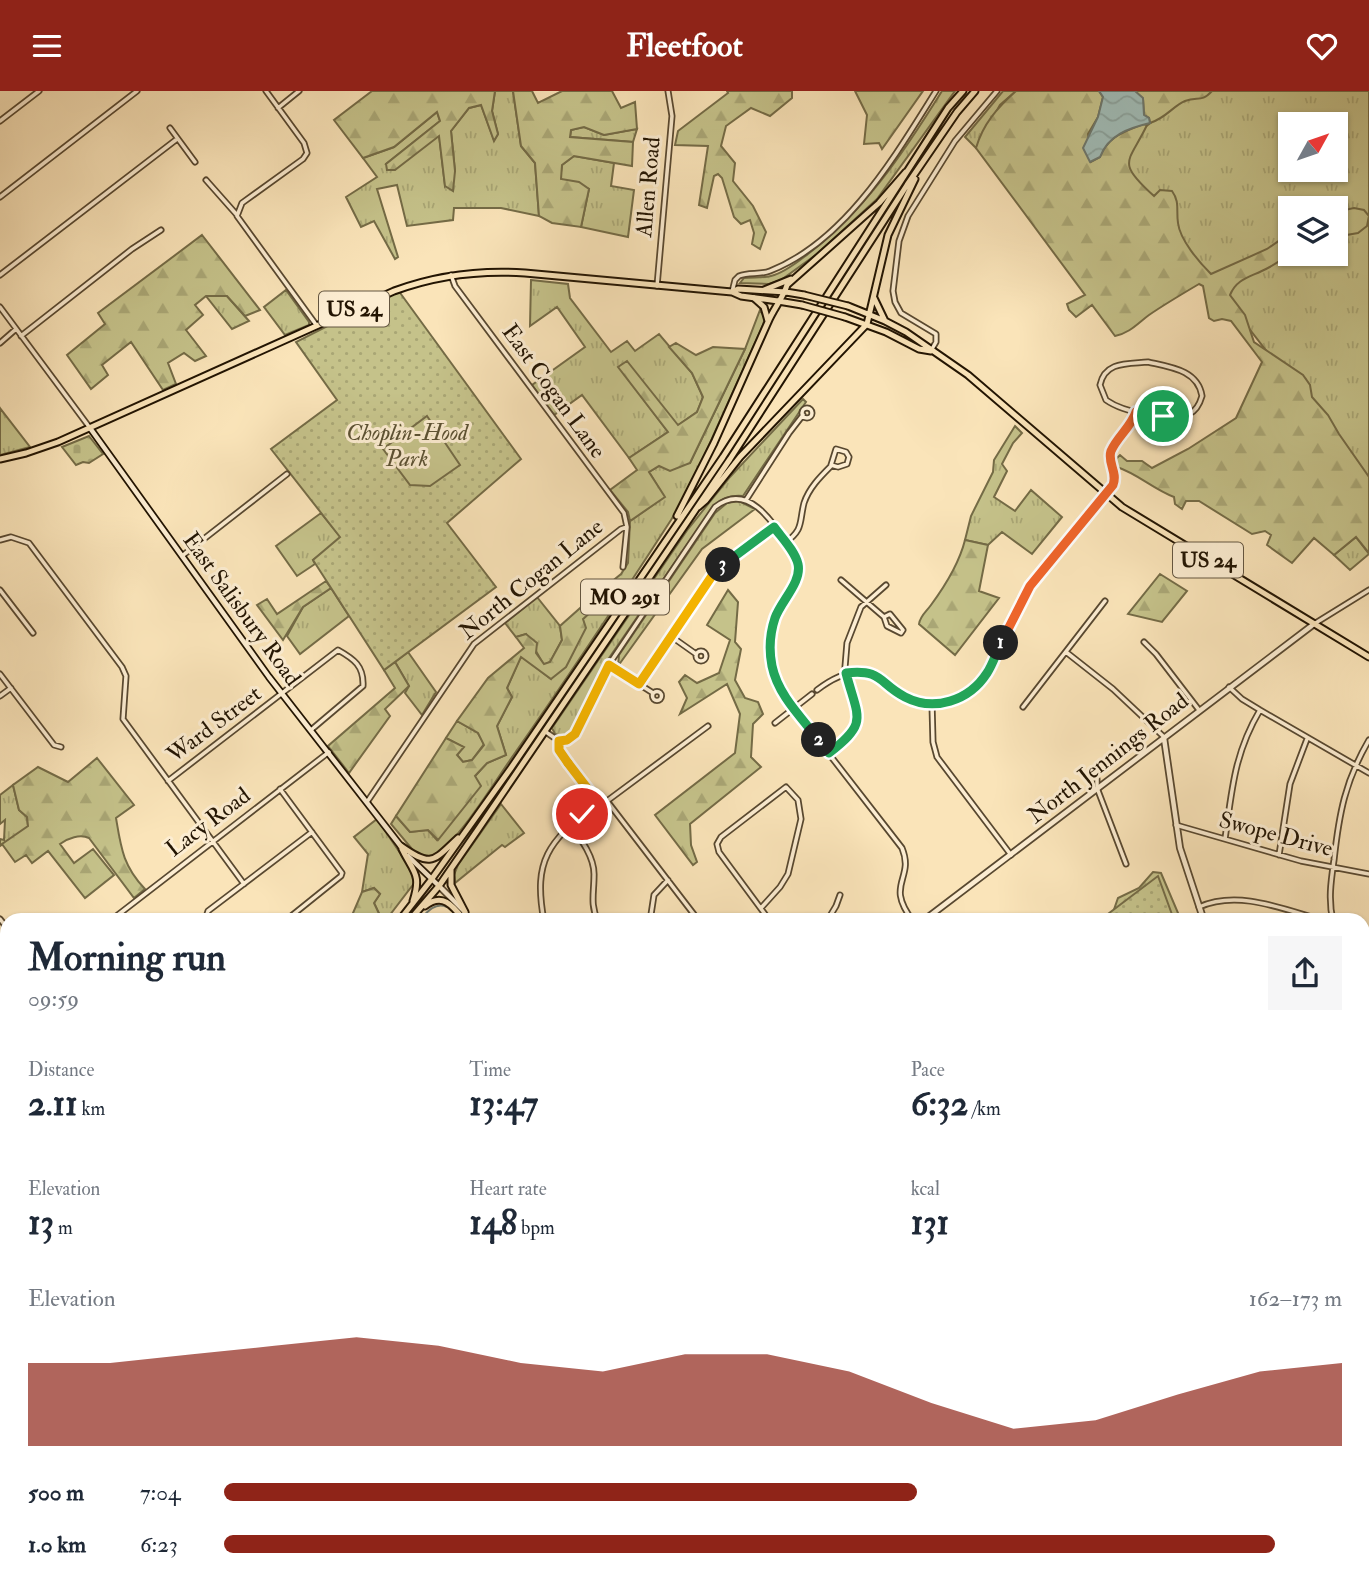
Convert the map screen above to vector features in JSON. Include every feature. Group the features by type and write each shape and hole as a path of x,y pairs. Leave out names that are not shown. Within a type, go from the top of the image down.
{"main road":[{"name":"MO 291","path":"406,913 468,829 723,457 948,108 963,91"},
{"name":"MO 291","path":"416,913 456,861 695,510 926,157 975,91"},
{"path":"695,510 706,501 724,474 867,324 894,220 926,157"},
{"path":"661,544 702,470 787,285 879,203 910,167"},
{"name":"US 24","path":"0,459 39,449 405,288 451,275 510,272 732,292 802,305 845,317 867,324 919,349 931,351"},
{"path":"764,291 800,273"},
{"name":"US 24","path":"732,292 738,289 786,292 848,306 885,321 919,340 985,388 1105,494 1147,524 1369,657"},
{"path":"874,297 885,321"},
{"path":"754,298 764,307 768,322"},
{"path":"858,335 875,328"},
{"path":"401,846 418,858 432,860 439,857 468,829"},
{"path":"401,846 417,876 418,883 412,905"},
{"path":"456,861 450,872 450,881 465,912"},
{"path":"417,913 427,904 439,899 452,904 460,913"}],"street":[{"path":"0,121 39,91"},
{"path":"0,197 137,91"},
{"path":"237,216 242,203 307,153 304,143 266,91"},
{"path":"278,108 299,91"},
{"name":"Allen Road","path":"657,286 672,116 668,91"},
{"path":"732,292 739,276 772,271 809,249 832,229 876,184 936,91"},
{"path":"931,351 936,342 936,334 901,313 895,302 893,292 899,241 908,216 955,141 997,91"},
{"path":"170,128 195,162"},
{"path":"0,275 177,139"},
{"path":"206,180 237,216 317,326"},
{"path":"21,336 132,249 161,230"},
{"name":"East Cogan Lane","path":"451,275 455,286 624,513 627,527"},
{"name":"East Salisbury Road","path":"0,307 282,694 412,862 465,912"},
{"path":"0,343 16,329"},
{"path":"1148,362 1162,365 1186,372 1201,388 1200,403 1187,415 1163,416 1136,412 1109,403 1103,396 1100,380 1110,367 1148,362"},
{"path":"817,690 846,673 862,671 873,674 904,697 932,705 958,698 983,678 1030,586 1116,477 1111,453 1130,426 1136,412"},
{"path":"746,500 803,415"},
{"path":"785,543 799,531 811,488 831,466 836,449 846,452 849,457 847,464 831,466"},
{"path":"181,556 287,474"},
{"path":"544,731 559,741 567,740 575,734 609,665 715,507 725,501 746,500 757,506 797,559 796,579 775,617 771,635 770,654 777,683 902,848 905,865 899,895 907,913"},
{"path":"623,567 627,527"},
{"name":"North Cogan Lane","path":"367,801 474,644 545,587 627,527"},
{"path":"639,684 716,570 774,527"},
{"path":"0,540 11,537 29,543 122,667 126,676 123,719 244,884"},
{"path":"841,580 884,617 887,627 901,633 903,630 894,616 890,614 884,617"},
{"path":"829,753 850,737 857,727 844,660 846,643 866,600 886,585"},
{"path":"0,590 33,633"},
{"path":"1314,624 1369,590"},
{"path":"1023,707 1105,601"},
{"name":"North Jennings Road","path":"934,913 1314,624"},
{"path":"671,637 696,654"},
{"path":"1144,642 1199,710"},
{"name":"Ward Street","path":"168,781 338,650 353,658 360,667 363,686 311,730"},
{"path":"1066,652 1112,689 1164,737 1184,864 1201,913"},
{"path":"609,665 653,693"},
{"path":"0,674 54,745 61,747"},
{"path":"1229,687 1242,699 1307,739 1369,773"},
{"path":"0,696 10,688"},
{"path":"775,723 812,694"},
{"path":"932,705 933,742 937,757 1012,855"},
{"path":"1225,839 1238,757 1247,732 1260,710"},
{"path":"543,913 539,888 541,869 548,851 597,801 607,801 708,726"},
{"path":"1279,855 1290,784 1307,739"},
{"path":"1331,913 1329,901 1341,805 1355,766 1369,740"},
{"path":"559,741 559,750 597,801"},
{"name":"Lacy Road","path":"120,913 328,753"},
{"path":"1097,779 1097,788 1126,864"},
{"path":"761,908 788,874 801,819 797,800 789,789 783,788 721,837 717,844 719,852 764,913"},
{"path":"280,789 342,871 341,876 295,913"},
{"path":"607,801 693,913"},
{"name":"Swope Drive","path":"1176,825 1279,855 1369,874"},
{"path":"571,826 593,861 592,903 595,913"},
{"path":"208,913 313,831"},
{"path":"651,913 654,895 668,880"},
{"path":"832,913 840,895"},
{"path":"1199,907 1223,899 1238,899 1293,913"}],"green space":[{"path":"372,91 495,91 492,111 498,134 494,141 481,105 469,108 451,131 455,171 453,191 445,186 439,136 395,170 387,170 386,164 440,121 437,112 394,147 363,158 334,120"},
{"path":"495,91 513,91 521,146 535,163 539,216 501,208 454,208 453,220 407,226 397,185 377,189 398,257 395,259 374,221 361,227 346,197 377,177 363,158 394,147 437,112 440,121 386,164 395,169 439,135 445,186 455,171 451,131 469,108 481,105 494,140 498,134 492,111"},
{"path":"513,91 532,91 538,103 562,91 612,91 621,108 635,102 637,129 604,135 584,127 571,130 570,137 633,142 632,166 574,156 562,165 561,179 579,182 589,189 581,227 552,223 539,216 535,163 521,146"},
{"path":"727,91 792,91 792,98 770,116 751,108 726,126 721,146 735,163 733,181 753,206 766,232 760,249 752,244 754,233 750,220 741,224 734,217 722,178 718,174 714,176 707,208 699,205 708,146 675,145 678,131 728,93"},
{"path":"855,91 923,91 882,149 879,143 864,144 867,115"},
{"path":"942,91 955,91 877,199 817,254 781,280 769,284 740,283 744,278 768,277 784,271 845,221 881,181"},
{"path":"1003,91 1016,91 1000,105 976,148 965,137"},
{"path":"1016,91 1099,91 1103,97 1098,117 1088,134 1091,162 1100,157 1107,144 1117,136 1143,124 1147,125 1131,155 1130,168 1154,196 1160,190 1172,191 1177,203 1182,236 1211,274 1278,241 1278,262 1241,281 1230,295 1245,315 1254,342 1303,375 1310,385 1312,397 1328,415 1369,477 1369,553 1356,537 1334,555 1314,538 1292,563 1267,545 1271,535 1265,531 1252,534 1199,501 1186,501 1182,509 1175,504 1174,497 1117,467 1115,460 1120,455 1127,461 1142,461 1152,468 1236,418 1262,362 1231,321 1214,321 1209,318 1203,286 1199,284 1120,335 1115,336 1092,305 1076,317 1067,304 1085,295 976,148 983,131"},
{"path":"1135,91 1212,91 1202,98 1181,103 1150,123 1149,118 1144,115 1143,99"},
{"path":"1193,91 1369,91 1369,483 1112,152"},
{"path":"584,127 604,135 637,129 633,142 570,137 571,130"},
{"path":"574,156 614,163 611,186 634,190 628,237 581,227 589,189 560,179 562,165"},
{"path":"1348,209 1364,210 1369,216 1367,226 1358,233 1348,235"},
{"path":"202,235 260,310 245,316 227,296 206,296 195,305 203,315 186,330 206,356 195,361 184,353 168,363 176,384 163,390 131,342 102,365 108,375 91,389 67,355 105,324 98,313"},
{"path":"531,280 568,284 570,298 611,352 627,341 635,351 659,334 692,373 703,397 697,412 677,426 627,362 619,367 668,432 629,458 582,395 554,415 532,385 585,347 557,307 530,326"},
{"path":"286,290 309,325 285,335 264,307"},
{"name":"Choplin-Hood Park","path":"398,290 521,459 447,523 496,587 384,670 313,560 340,537 271,449 337,400 296,342"},
{"path":"206,296 227,296 249,321 232,329"},
{"path":"760,310 765,318 763,325 687,494 671,520 473,815 432,858 417,855 391,824 396,816 410,832 428,830 437,840 475,776 487,763 506,755 497,726 512,697 507,688 521,656 551,679 583,619 593,609 588,601 621,574 628,563 630,521 664,497 649,472 659,466 690,463 745,349"},
{"path":"676,343 696,355 713,347 745,349 690,463 670,471 659,466 649,472 665,497 630,521 628,512 610,490 637,470 629,458 668,432 618,367 627,361 678,425 697,412 703,397 692,373 669,347"},
{"path":"803,399 806,402 743,496 726,498 713,507 607,661 573,730 562,736 555,734 552,728 688,529 729,478"},
{"path":"0,408 30,447 0,455"},
{"path":"427,416 460,465 430,486 410,485 383,449"},
{"path":"1015,426 1022,433 1013,443 1002,464 1007,471 994,497 1015,511 1031,490 1062,517 1032,554 1002,532 988,545 965,540 971,516 993,472 994,460"},
{"path":"89,436 103,454 89,463 76,465 62,447"},
{"path":"739,501 755,509 702,549 618,666 619,655 715,513 727,503"},
{"path":"321,513 341,538 313,560 315,564 297,576 276,546"},
{"path":"1356,537 1369,554 1350,570 1334,555"},
{"path":"965,540 988,545 979,591 999,598 955,655 919,624 951,574"},
{"path":"1160,574 1187,591 1162,622 1128,614"},
{"path":"326,581 331,588 303,607 283,640 257,605 267,599 277,614"},
{"path":"331,588 349,616 300,654 287,636 303,607"},
{"path":"728,590 738,602 735,642 741,649 735,680 745,698 758,702 763,714 753,724 751,757 761,767 690,824 691,845 697,862 693,865 655,815 735,753 740,714 727,684 680,714 687,698 679,682 685,675 697,683 719,673 730,640 707,625"},
{"path":"537,597 560,626 562,640 550,662 544,665 526,634 516,637 505,623"},
{"path":"588,601 594,609 583,619 586,628 566,667 551,679 521,657 507,688 512,697 497,726 506,755 487,763 475,776 481,786 438,840 428,830 410,832 396,816 446,738 464,747 457,755 463,762 472,760 484,745 478,733 457,721 488,678 524,648 516,637 526,634 537,643 536,653 544,664 550,662 562,640 560,626"},
{"path":"408,652 436,692 422,715 405,693 409,686 395,662"},
{"path":"395,662 409,686 385,709 390,716 349,773 328,746 395,688 384,670"},
{"path":"457,721 478,733 484,744 472,760 463,762 457,755 463,747 446,738"},
{"path":"97,758 134,805 116,818 127,864 145,889 134,898 89,838 74,837 60,844 74,863 93,849 114,875 85,898 48,851 32,863 26,855 15,862 2,844 28,826 27,817 19,810 13,785 38,767 68,782"},
{"path":"13,785 19,810 27,817 28,827 0,846 0,839 4,840 5,820 0,824 0,795"},
{"path":"501,804 524,833 505,847 502,845 455,883 454,875 458,865"},
{"path":"377,819 413,872 415,882 391,913 379,913 374,903 380,894 374,888 362,892 368,854 354,837"},
{"path":"1153,872 1161,873 1178,913 1113,913 1118,898 1139,888"},
{"path":"1158,876 1171,913 1109,913"},
{"path":"374,888 380,894 374,903 379,913 353,913 362,892"}],"water":[{"path":"1099,91 1135,91 1143,98 1144,115 1149,118 1150,123 1120,134 1108,143 1100,157 1090,162 1083,148 1098,117 1103,97"}],"waterway":[{"path":"426,913 435,907 447,907"}],"route":[{"path":"582,814 597,801 558,746 559,741 567,740 575,734 609,665 639,684 716,570 774,527 797,559 798,571 775,617 771,635 772,668 784,696 829,753 850,737 857,727 857,716 846,673 862,671 873,674 904,697 932,705 946,703 973,689 988,672 1030,586 1113,485 1116,477 1111,453 1130,426 1136,412 1163,416"}]}
